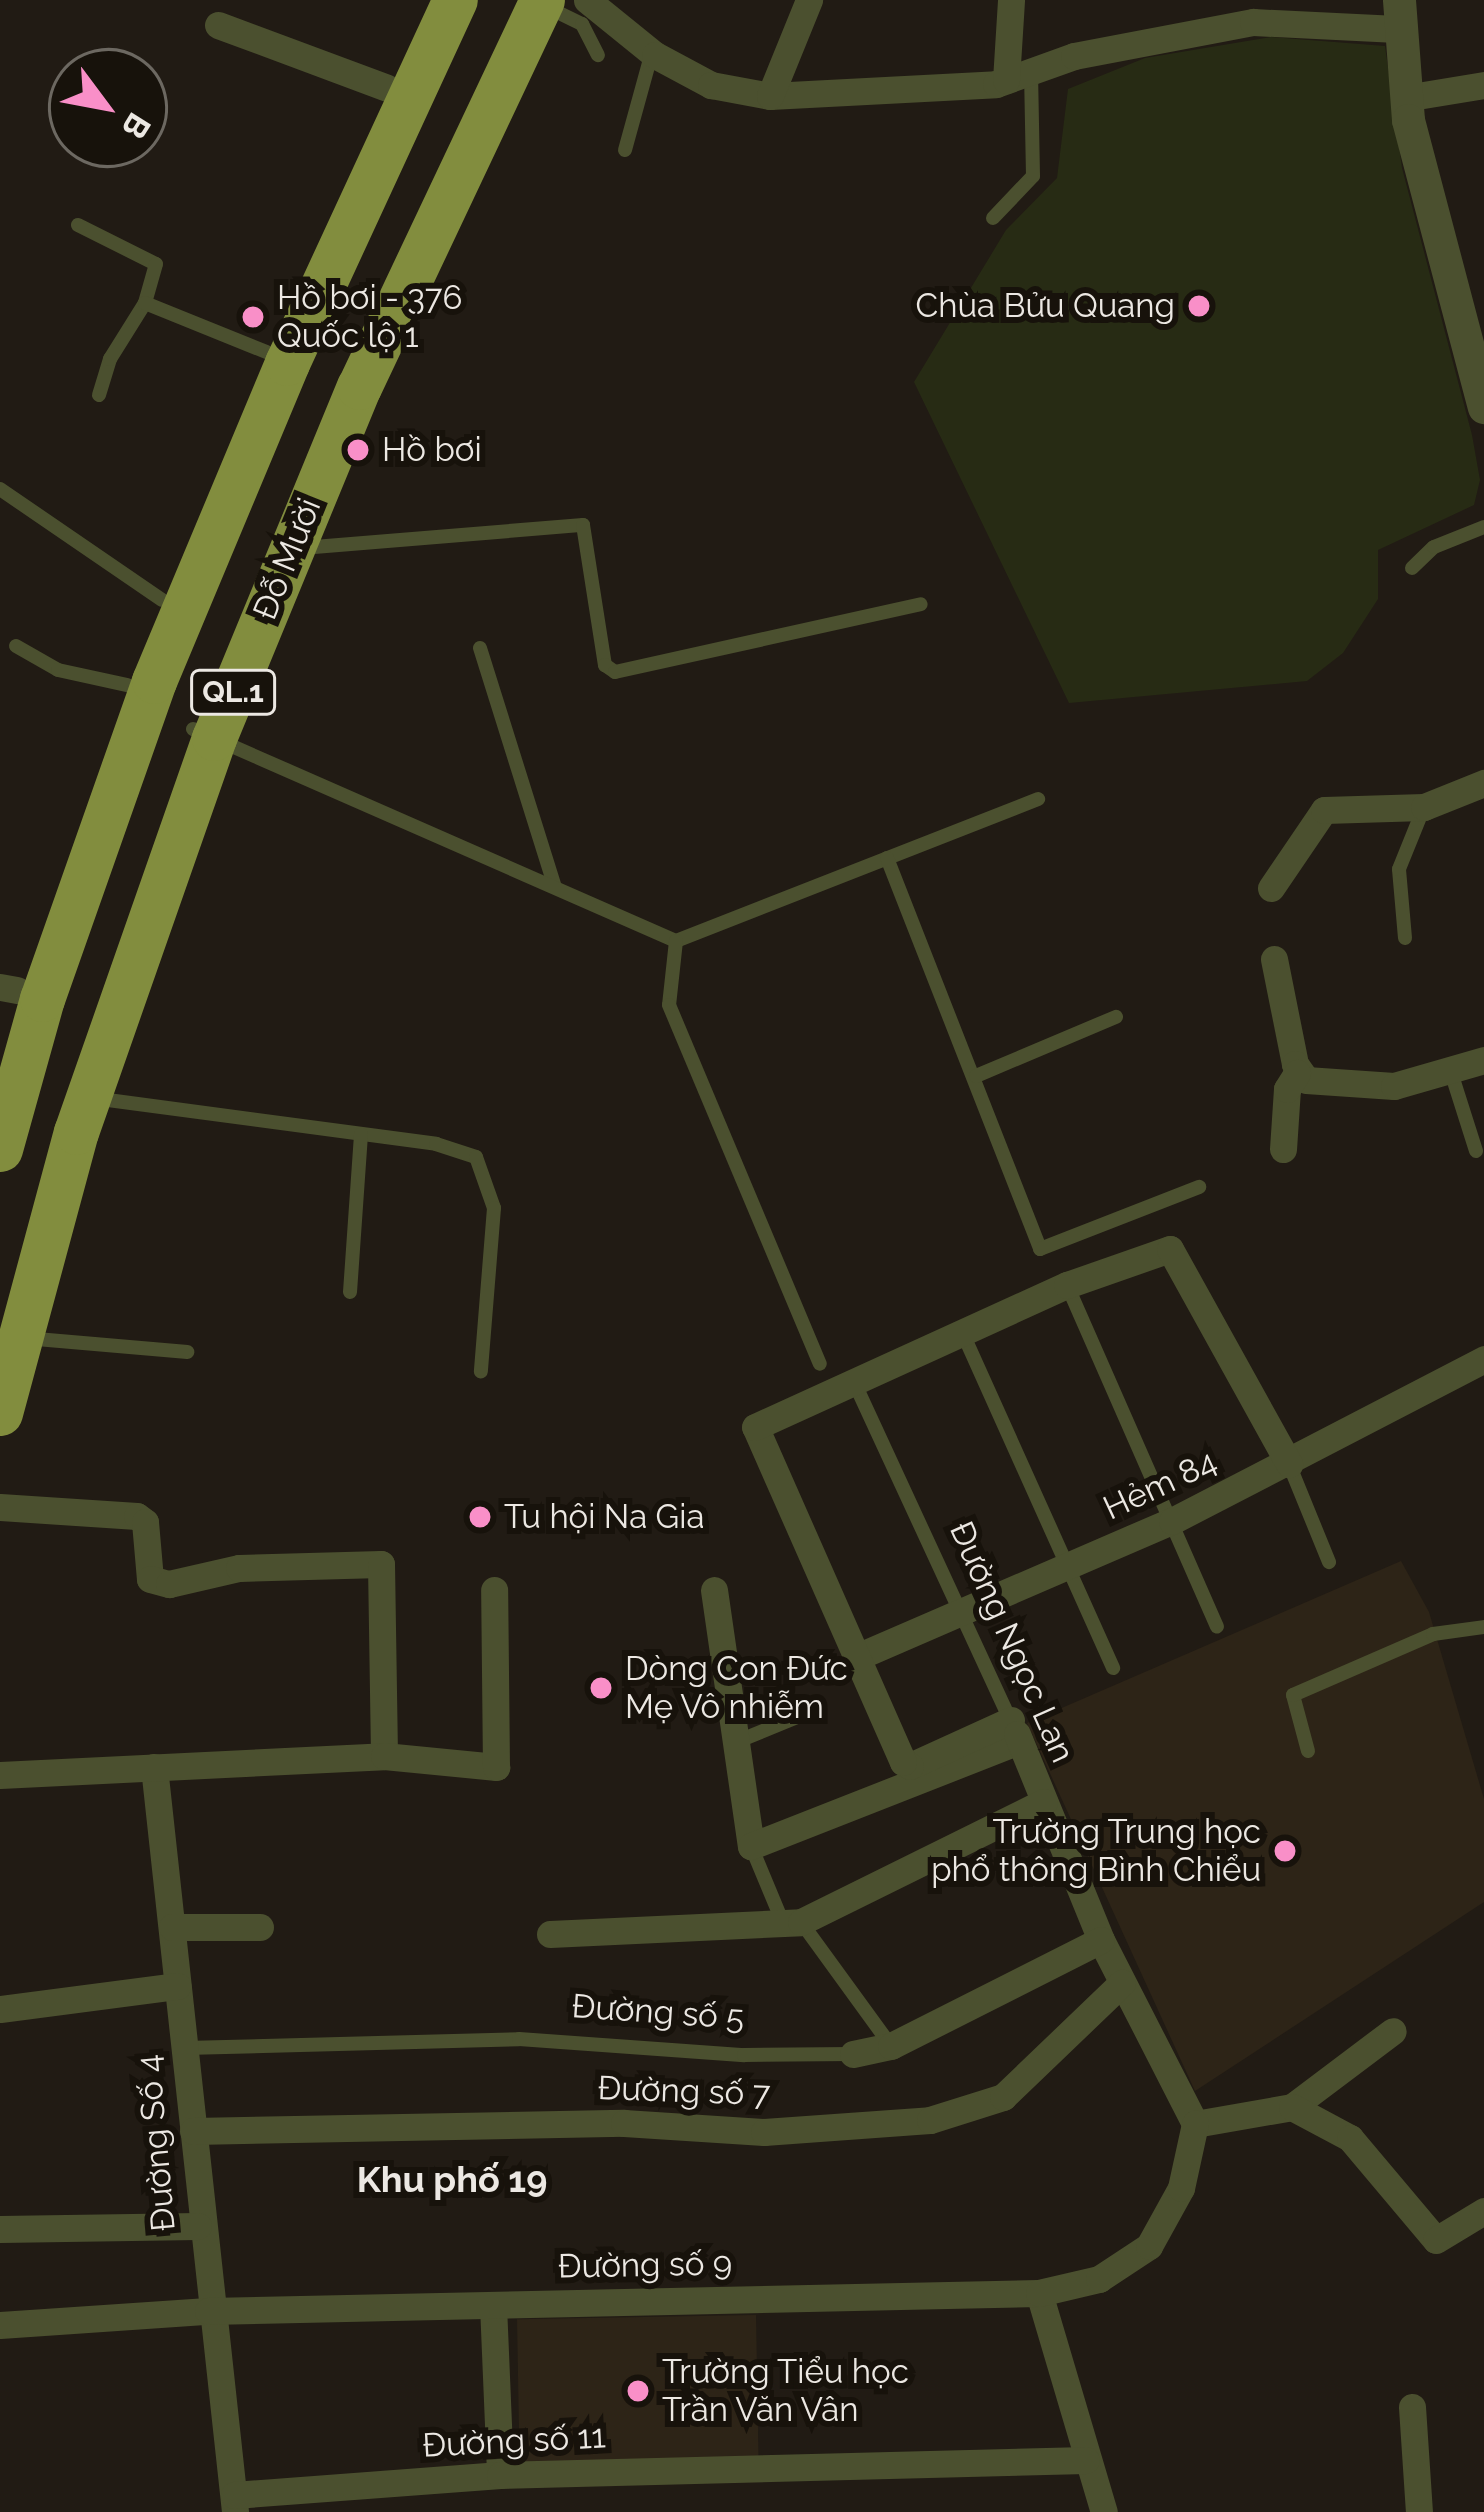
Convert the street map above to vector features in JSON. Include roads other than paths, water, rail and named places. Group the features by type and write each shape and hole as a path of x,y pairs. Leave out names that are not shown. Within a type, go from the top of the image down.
{"highway":[{"path":"0,1048 9,988 127,685 266,352 428,0"},
{"name":"QL.1","path":"0,1149 42,1000 161,664 279,383 455,0"},
{"name":"Đỗ Mười","path":"0,1413 10,1319 89,1015 204,734 291,549 533,1"},
{"name":"Đỗ Mười","path":"10,1319 88,1098 264,547 533,1"}],"street":[{"path":"587,0 652,52 711,85 770,96 1018,76 1253,22 1398,15 1406,98 1481,387"},
{"path":"770,96 809,0"},
{"path":"1011,0 1018,76"},
{"path":"218,25 387,88"},
{"path":"1406,98 1484,85"},
{"path":"1270,888 1324,810 1424,806 1484,783"},
{"path":"1274,959 1298,1073 1312,1082 1394,1086 1484,1060"},
{"path":"1283,1149 1287,1089 1298,1073"},
{"path":"1016,1732 906,1766 755,1427 964,1336 1067,1285 1169,1249 1288,1464"},
{"name":"Hẻm 84","path":"856,1657 1172,1521 1484,1359"},
{"path":"0,1507 142,1519 151,1580 169,1584 239,1568 381,1564 384,1756"},
{"path":"714,1589 751,1846 1016,1732"},
{"path":"0,1775 384,1756 498,1765 494,1590"},
{"name":"Đường Ngọc Lan","path":"1016,1732 1101,1940 1195,2124"},
{"name":"Đường Số 4","path":"154,1767 193,2131 198,2226 234,2504"},
{"path":"550,1934 792,1923 1044,1802"},
{"path":"172,1927 260,1927"},
{"name":"Đường số 5","path":"853,2054 891,2046 1101,1940"},
{"name":"Đường số 7","path":"193,2131 624,2123 764,2132 929,2120 1003,2097 1122,1983"},
{"path":"0,2009 178,1986"},
{"path":"1195,2124 1292,2107 1393,2031"},
{"path":"1292,2107 1350,2138 1436,2240 1484,2211"},
{"name":"Đường số 9","path":"0,2325 208,2311 1039,2293 1099,2279 1149,2246 1180,2188 1195,2124"},
{"path":"0,2229 198,2226"},
{"path":"1039,2293 1104,2512"},
{"path":"493,2305 500,2475"},
{"path":"1412,2407 1419,2512"},
{"name":"Đường số 11","path":"234,2504 500,2475 1086,2460"}],"lane":[{"path":"533,1 582,23 598,55"},
{"path":"625,150 652,52"},
{"path":"993,218 1033,176 1018,76"},
{"path":"78,225 156,264 145,303 110,359 99,395"},
{"path":"145,303 266,352"},
{"path":"0,490 162,600"},
{"path":"291,549 583,525 605,664 615,673 921,604"},
{"path":"1412,568 1434,547 1484,527"},
{"path":"16,646 58,670 127,685"},
{"path":"480,648 554,887"},
{"path":"204,734 676,940 1038,799"},
{"path":"1405,938 1399,869 1424,806"},
{"path":"887,858 1040,1249 1199,1187"},
{"path":"676,940 669,1005 820,1364"},
{"path":"976,1076 1116,1017"},
{"path":"1450,1070 1476,1151"},
{"path":"88,1098 361,1134 476,1156 494,1208 481,1371"},
{"path":"350,1292 361,1134"},
{"path":"1067,1285 1217,1626"},
{"path":"10,1319 187,1352"},
{"path":"964,1336 1113,1668"},
{"name":"Đường Ngọc Lan","path":"855,1384 1016,1732"},
{"path":"1288,1464 1329,1562"},
{"path":"1308,1751 1293,1695 1433,1634 1484,1628"},
{"path":"736,1742 817,1709"},
{"path":"751,1846 792,1923 891,2046"},
{"name":"Đường số 5","path":"184,2048 519,2039 744,2055 853,2054"}],"place":[{"name":"Chùa Bửu Quang","path":"1199,306"},
{"name":"Hồ bơi - 376 Quốc lộ 1","path":"253,317"},
{"name":"Hồ bơi","path":"358,450"},
{"name":"Tu hội Na Gia","path":"480,1517"},
{"name":"Dòng Con Đức Mẹ Vô nhiễm","path":"601,1688"},
{"name":"Trường Trung học phổ thông Bình Chiểu","path":"1285,1851"},
{"name":"Trường Tiểu học Trần Văn Vân","path":"638,2391"}],"district":[{"name":"Khu phố 19","path":"452,2180"}]}
